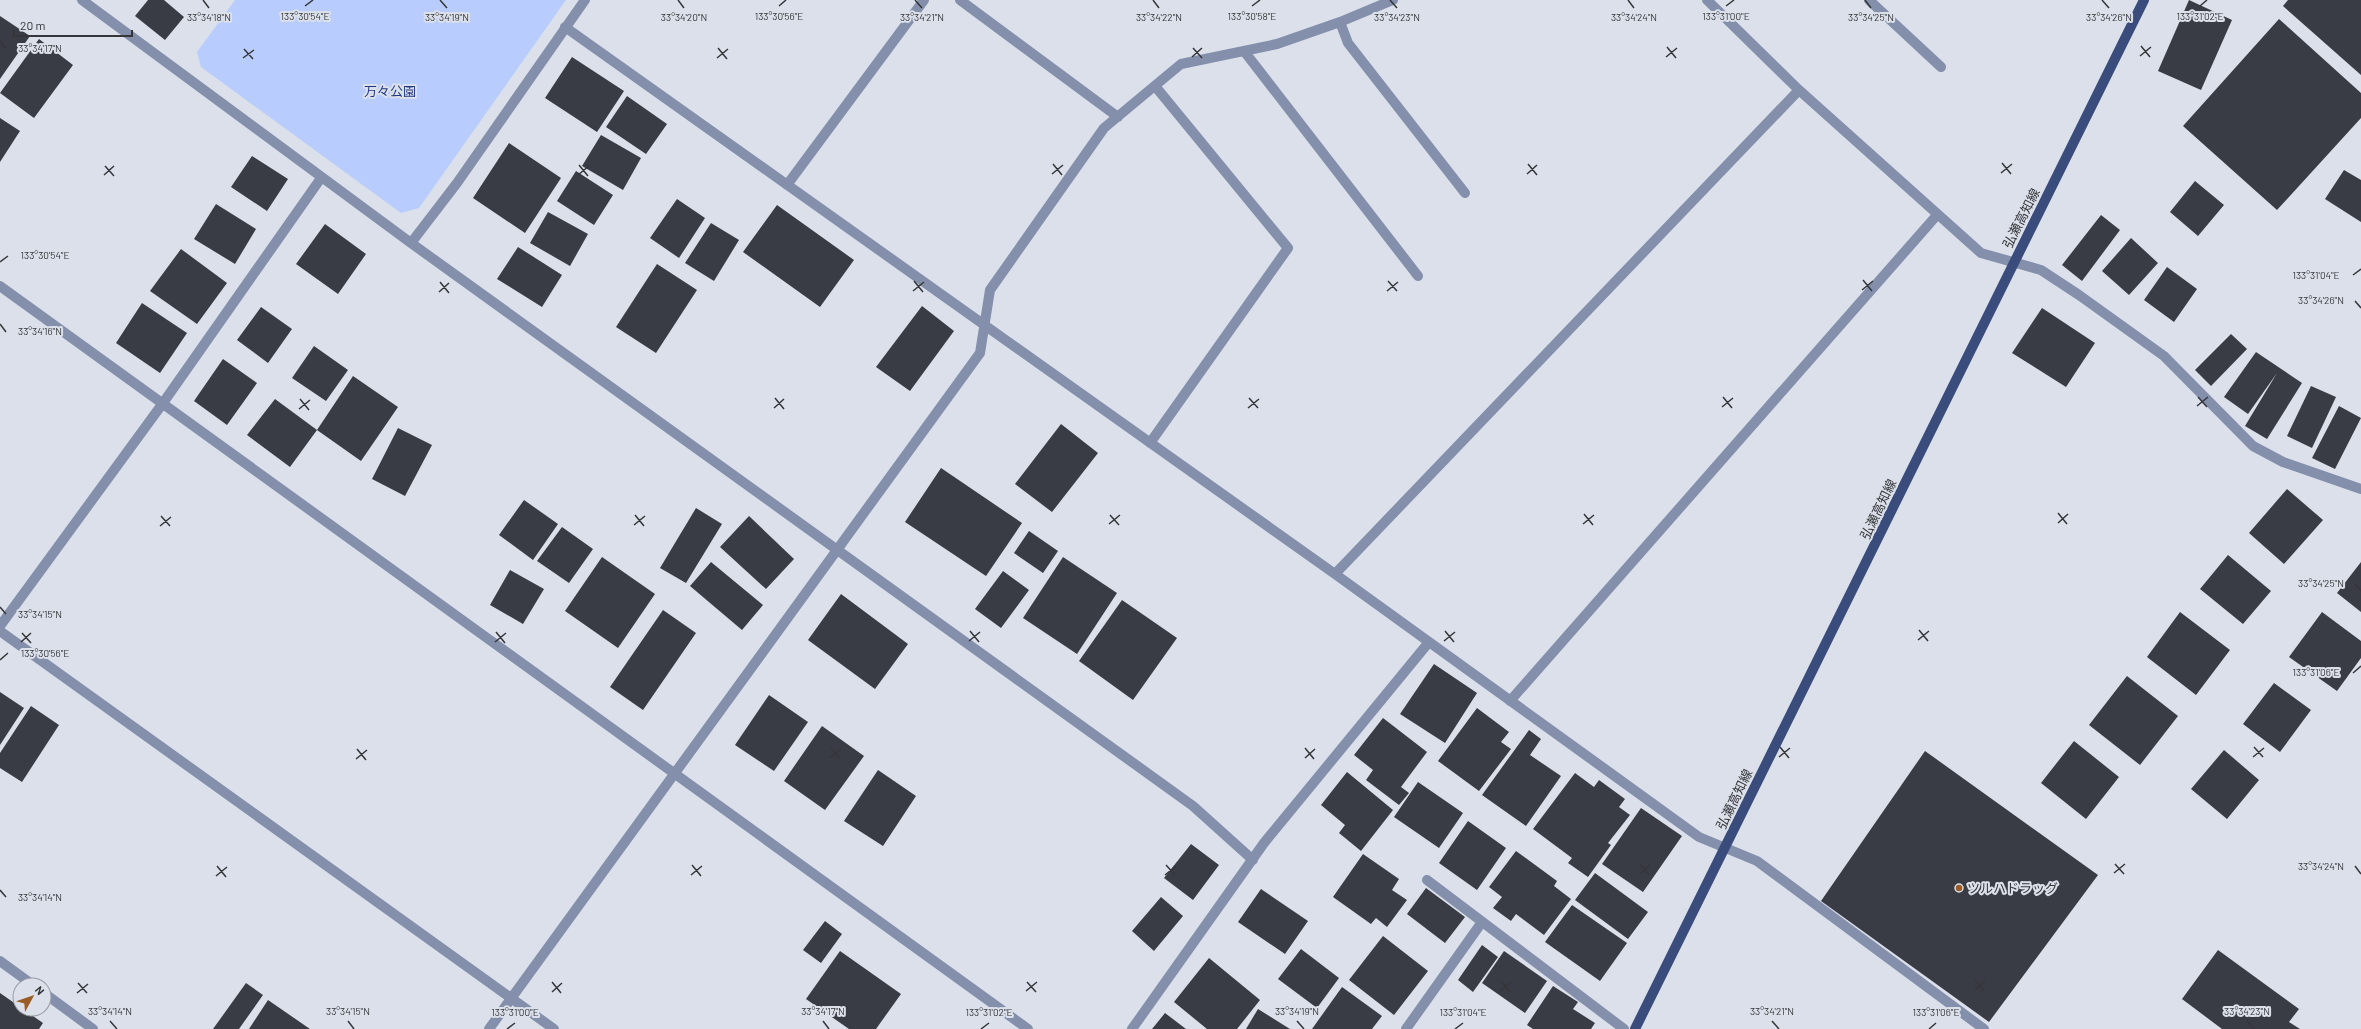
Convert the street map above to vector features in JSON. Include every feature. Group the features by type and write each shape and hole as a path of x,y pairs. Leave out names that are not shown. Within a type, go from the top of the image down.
{"main road":[{"name":"弘瀬高知線","path":"1635,1029 2144,0"}],"street":[{"path":"82,0 321,178 836,551 1193,806 1253,860"},
{"path":"411,243 457,183 585,0"},
{"path":"787,185 924,0"},
{"path":"960,0 1118,117"},
{"path":"489,1029 980,353 986,324 990,290 1104,128 1181,64 1277,44 1340,22 1393,0"},
{"path":"1707,0 1799,90 1981,253 2047,273 2164,356 2253,446 2283,462 2361,489"},
{"path":"1870,0 1941,67"},
{"path":"1340,22 1348,43 1465,193"},
{"path":"565,27 986,324 1700,837 1757,862 1984,1029"},
{"path":"1244,51 1418,276"},
{"path":"1150,443 1288,248 1155,86"},
{"path":"1335,574 1799,90"},
{"path":"0,626 163,403 321,178"},
{"path":"1510,701 1937,214"},
{"path":"0,286 1028,1029"},
{"path":"0,631 554,1029"},
{"path":"1132,1029 1264,843 1429,642"},
{"path":"1427,880 1624,1029"},
{"path":"1406,1029 1482,922"},
{"path":"0,961 22,977"},
{"path":"52,999 93,1029"}],"green space":[{"name":"万々公園","path":"235,0 566,0 419,208 401,213 201,67 197,52"}],"building":[{"path":"148,0 164,0 184,17 165,40 135,16"},
{"path":"2189,0 2232,20 2201,90 2158,71"},
{"path":"2288,0 2361,0 2361,75 2283,6"},
{"path":"0,16 30,36 0,79"},
{"path":"2279,19 2361,93 2361,118 2277,210 2183,126"},
{"path":"39,39 73,65 34,118 0,93"},
{"path":"572,57 624,91 597,132 545,98"},
{"path":"627,96 667,124 646,154 606,127"},
{"path":"0,118 20,131 0,162"},
{"path":"601,135 641,158 623,190 582,166"},
{"path":"509,143 561,178 525,233 473,198"},
{"path":"252,156 288,179 267,211 231,187"},
{"path":"2344,170 2361,180 2361,222 2325,199"},
{"path":"576,171 613,195 594,225 557,201"},
{"path":"2195,181 2224,205 2198,236 2170,212"},
{"path":"677,199 705,218 679,258 650,238"},
{"path":"216,204 256,229 235,264 194,239"},
{"path":"777,205 854,260 820,307 743,252"},
{"path":"548,212 588,234 570,266 530,243"},
{"path":"2101,215 2120,230 2082,281 2062,265"},
{"path":"711,223 739,240 714,281 685,263"},
{"path":"325,224 366,254 338,294 296,264"},
{"path":"2131,238 2158,263 2129,295 2102,271"},
{"path":"518,247 562,275 542,307 497,279"},
{"path":"181,249 227,283 197,324 150,291"},
{"path":"657,264 697,290 656,353 616,327"},
{"path":"2167,267 2197,289 2174,322 2144,300"},
{"path":"142,303 187,333 160,373 116,343"},
{"path":"922,306 954,331 910,391 876,367"},
{"path":"261,307 292,329 268,363 237,340"},
{"path":"2042,308 2095,343 2066,387 2012,353"},
{"path":"2231,334 2247,349 2211,386 2195,370"},
{"path":"314,346 348,370 326,401 292,378"},
{"path":"2256,352 2302,383 2267,439 2245,426 2277,373 2248,414 2224,397"},
{"path":"223,359 257,383 227,425 194,401"},
{"path":"353,376 398,407 361,461 317,430"},
{"path":"2311,386 2336,397 2312,448 2287,436"},
{"path":"275,399 317,430 290,467 247,435"},
{"path":"2339,406 2361,418 2335,469 2312,458"},
{"path":"1061,424 1098,453 1052,512 1015,484"},
{"path":"398,428 432,445 405,496 372,479"},
{"path":"941,468 1022,523 986,576 905,522"},
{"path":"2287,489 2323,520 2284,564 2249,533"},
{"path":"524,500 558,524 533,560 499,535"},
{"path":"696,508 722,524 686,583 660,568"},
{"path":"749,516 794,559 766,589 720,547"},
{"path":"562,527 593,549 569,583 537,561"},
{"path":"1029,531 1058,551 1043,573 1014,553"},
{"path":"2228,555 2271,591 2243,624 2200,589"},
{"path":"602,557 655,594 618,648 565,611"},
{"path":"1063,557 1117,593 1077,654 1023,618"},
{"path":"711,562 763,605 742,630 690,586"},
{"path":"2361,562 2361,612 2337,593"},
{"path":"510,570 544,589 523,624 490,605"},
{"path":"1003,571 1029,590 1001,628 975,609"},
{"path":"841,594 908,644 875,689 808,640"},
{"path":"1122,600 1177,638 1133,700 1079,661"},
{"path":"663,610 696,633 643,710 610,687"},
{"path":"2180,612 2230,650 2196,695 2147,657"},
{"path":"2322,612 2361,641 2361,658 2337,691 2289,657"},
{"path":"1434,664 1477,693 1445,743 1400,714"},
{"path":"2127,676 2178,716 2140,765 2089,725"},
{"path":"2274,683 2311,710 2280,752 2243,724"},
{"path":"0,692 24,708 0,745"},
{"path":"769,695 808,722 774,771 735,745"},
{"path":"31,706 59,725 22,782 0,768 0,753"},
{"path":"1477,708 1509,732 1501,742 1511,749 1479,791 1438,761"},
{"path":"1383,718 1427,752 1401,787 1409,793 1399,805 1366,780 1373,770 1354,755"},
{"path":"822,726 864,756 825,810 784,781"},
{"path":"1529,730 1541,739 1530,755 1561,776 1526,826 1482,795"},
{"path":"2074,741 2119,777 2086,819 2041,783"},
{"path":"2224,750 2259,780 2227,819 2191,789"},
{"name":"ツルハドラッグ","path":"1925,751 2098,875 1989,1022 1821,901"},
{"path":"878,770 916,796 883,846 844,821"},
{"path":"1347,772 1393,810 1361,851 1339,833 1345,825 1321,805"},
{"path":"1575,773 1594,787 1599,780 1625,799 1619,807 1630,815 1608,843 1611,845 1588,877 1568,863 1572,858 1533,829"},
{"path":"1418,782 1463,813 1439,848 1394,817"},
{"path":"1641,808 1682,836 1643,892 1602,864"},
{"path":"1468,821 1506,848 1477,890 1439,863"},
{"path":"1191,844 1219,865 1193,900 1164,878"},
{"path":"1516,851 1557,881 1554,886 1571,899 1544,935 1516,914 1511,921 1493,908 1502,897 1489,887"},
{"path":"1363,854 1399,879 1392,890 1407,900 1387,927 1376,918 1371,924 1333,897"},
{"path":"1595,873 1648,912 1628,939 1575,900"},
{"path":"1426,888 1465,917 1445,943 1407,914"},
{"path":"1261,889 1308,921 1285,954 1238,922"},
{"path":"1161,897 1183,916 1154,951 1132,931"},
{"path":"1572,905 1627,943 1600,981 1545,942"},
{"path":"825,921 842,934 821,963 803,950"},
{"path":"1383,936 1428,971 1394,1015 1349,980"},
{"path":"1482,945 1498,957 1473,992 1458,980"},
{"path":"1301,949 1339,978 1317,1008 1278,979"},
{"path":"2218,950 2299,1009 2289,1022 2300,1029 2222,1029 2182,999"},
{"path":"840,951 901,994 876,1029 849,1029 806,999"},
{"path":"1504,951 1547,981 1525,1013 1482,983"},
{"path":"1209,958 1260,1000 1237,1029 1207,1029 1174,1002"},
{"path":"246,983 263,995 239,1029 213,1029"},
{"path":"1553,986 1578,1002 1573,1009 1595,1023 1591,1029 1533,1029 1527,1025"},
{"path":"1342,987 1382,1016 1372,1029 1312,1029"},
{"path":"0,993 12,1001 12,1017 34,1017 43,1023 39,1029 0,1029"},
{"path":"268,1000 310,1029 249,1029"},
{"path":"1258,1009 1290,1029 1246,1029"},
{"path":"1165,1013 1186,1029 1152,1029"}],"place":[{"name":"ツルハドラッグ","path":"1959,888"}]}
